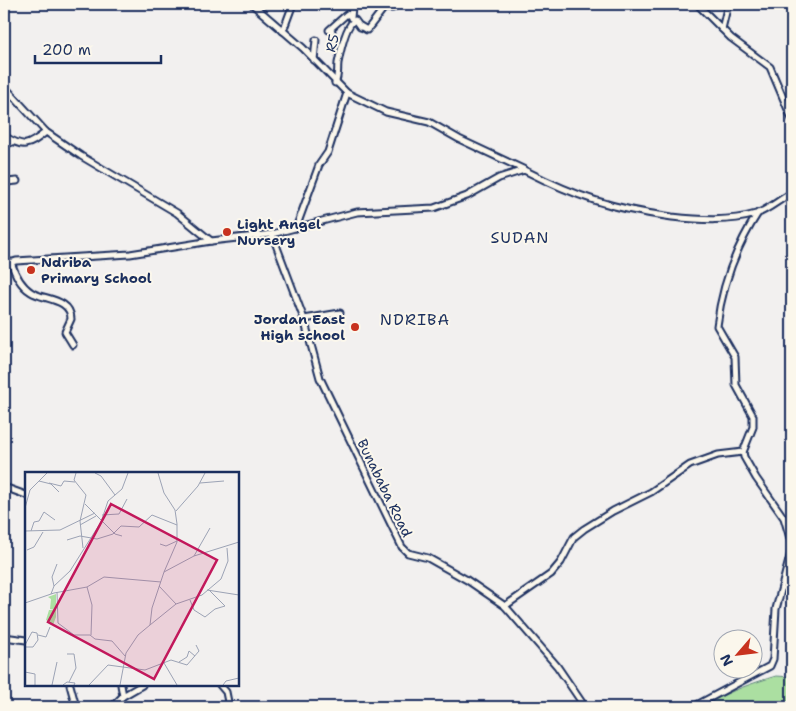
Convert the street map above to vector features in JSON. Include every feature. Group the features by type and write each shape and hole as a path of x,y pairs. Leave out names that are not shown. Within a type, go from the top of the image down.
{"street":[{"path":"283,31 292,4"},
{"path":"351,18 352,7 356,4"},
{"name":"R5","path":"335,83 339,74 338,64 345,41 344,37 351,18 360,27 367,30 384,8 393,8 396,4"},
{"path":"697,4 722,29 770,67 792,119"},
{"path":"722,29 728,4"},
{"path":"254,5 314,60 335,83 347,92 386,112 428,122 459,140 562,189 609,206 630,211 714,220 758,213 792,194"},
{"path":"332,31 329,30 341,18 347,14 351,18"},
{"path":"314,60 316,40"},
{"path":"4,86 46,132 81,156 177,213 211,241"},
{"path":"296,228 318,165 328,152 347,92"},
{"path":"4,136 12,142 23,145 30,143 46,132"},
{"path":"4,149 7,144 12,142"},
{"path":"4,266 11,262 130,254 211,241 272,234 357,212 420,209 448,204 498,178 524,170"},
{"path":"4,177 7,182 17,181"},
{"path":"758,213 745,232 732,263 717,326 735,357 736,385 753,416 753,427 743,452 748,466 784,518 792,545"},
{"name":"Bunababa Road","path":"272,234 304,319 320,378 402,547 408,553 428,558 467,580 505,606 557,666 585,707"},
{"path":"11,262 18,278 30,291 39,296 58,301 68,309 71,319 64,332 73,344"},
{"path":"304,319 340,313"},
{"path":"505,606 551,574 561,562 574,537 584,529 613,511 652,492 690,465 718,455 743,452"},
{"path":"4,487 25,495"},
{"path":"693,707 770,666 773,659 776,609 792,550"},
{"path":"4,637 25,640"},
{"path":"70,686 76,707"},
{"path":"121,686 123,696"},
{"path":"112,707 123,696 140,686"},
{"path":"221,686 226,692 229,707"}],"green space":[{"path":"776,676 792,677 792,707 711,707 711,702 727,694"}],"place":[{"name":"Light Angel Nursery","path":"227,232"},
{"name":"Ndriba Primary School","path":"31,270"},
{"name":"Jordan East High school","path":"355,327"}],"district":[{"name":"SUDAN","path":"520,237"},
{"name":"NDRIBA","path":"415,319"}]}
